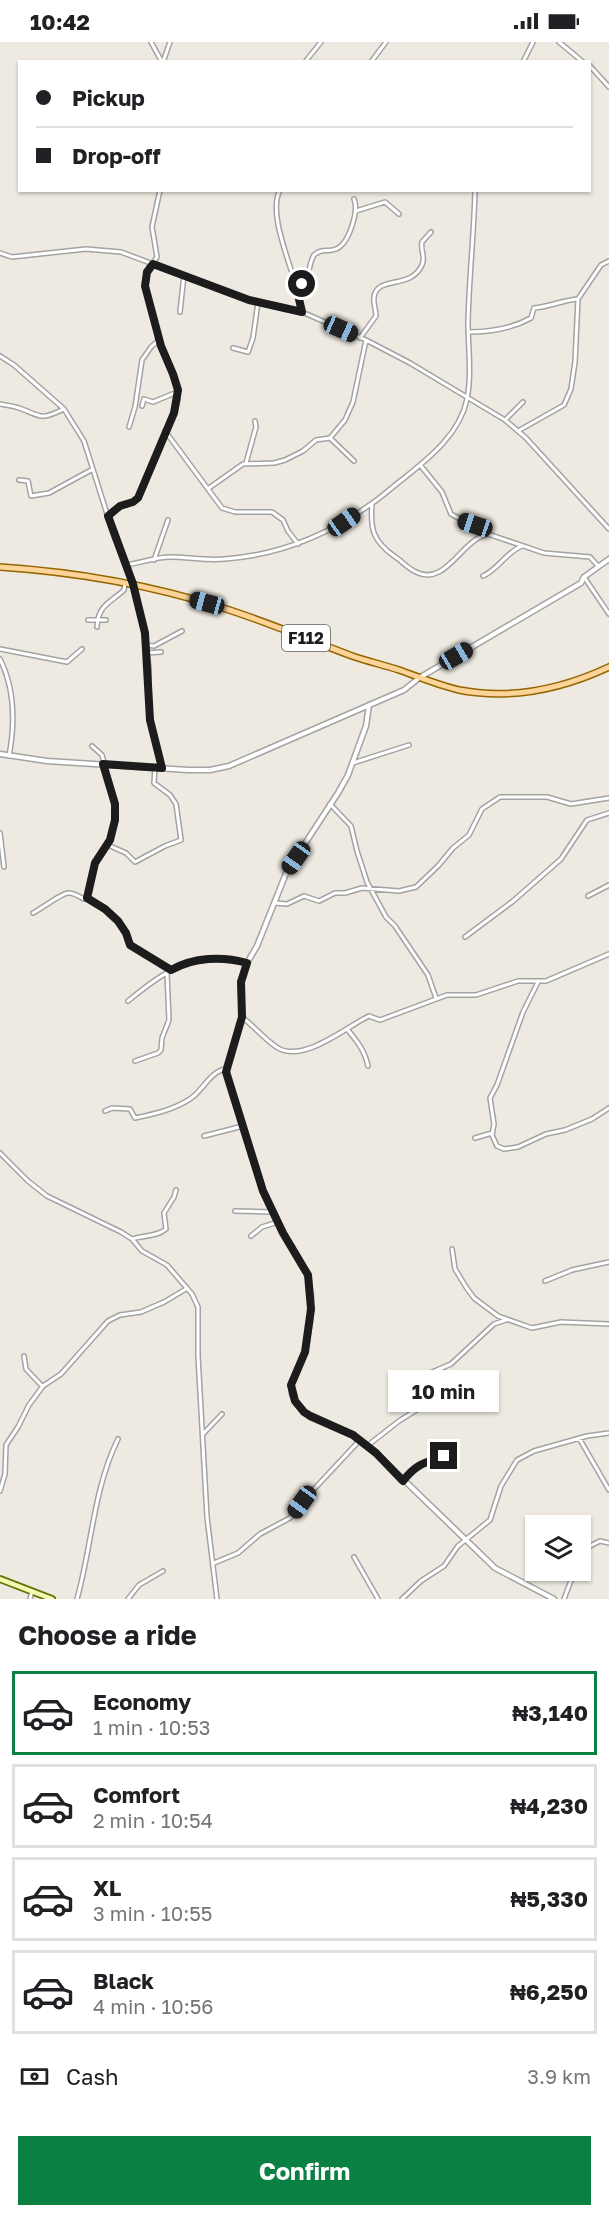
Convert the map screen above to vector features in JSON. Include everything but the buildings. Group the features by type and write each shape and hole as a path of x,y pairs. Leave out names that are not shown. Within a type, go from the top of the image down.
{"main road":[{"name":"F112","path":"0,567 72,573 133,584 223,608 356,657 464,691 516,693 562,685 609,667"},
{"path":"0,1579 52,1599"}],"street":[{"path":"151,42 161,60"},
{"path":"163,60 170,42"},
{"path":"307,60 321,42"},
{"path":"372,60 386,42"},
{"path":"524,60 533,42"},
{"path":"559,42 581,60"},
{"path":"591,67 609,87"},
{"path":"108,516 120,506 138,498 174,413 178,395 173,374 159,340 145,286 147,272 157,257 152,219 159,192"},
{"path":"279,192 276,199 276,212 287,262 302,312"},
{"path":"126,565 170,557 197,560 226,559 298,544 336,527 372,504 421,465 449,436 467,399 475,192"},
{"path":"296,286 308,278 314,255 324,249 338,249 343,243 356,211 354,199"},
{"path":"356,211 385,202 399,214"},
{"path":"360,338 376,316 374,298 376,291 383,284 409,279 419,270 423,261 422,242 432,232"},
{"path":"0,253 12,257 86,249 121,252 258,302 302,312 366,340 410,363 505,420 563,477 609,529"},
{"path":"518,431 564,405 571,389 575,362 578,299 601,265 609,261"},
{"path":"180,312 184,275"},
{"path":"469,332 492,332 508,328 531,318 534,308 550,307 578,299"},
{"path":"233,348 248,352 253,338 258,302"},
{"path":"129,427 135,407 142,360 159,340"},
{"path":"209,488 234,468 246,463 274,463 285,460 303,451 316,440 330,438 345,420 353,402 366,340"},
{"path":"0,356 14,365 64,409 84,441 133,584 145,633 150,720 162,768"},
{"path":"142,406 144,399 153,402 175,393 178,395"},
{"path":"505,420 523,402"},
{"path":"0,404 20,408 38,417 46,417 64,409"},
{"path":"246,463 256,427 255,421"},
{"path":"165,431 209,488 218,504 226,510 235,512 272,512 284,520 288,531 298,544"},
{"path":"330,438 354,461"},
{"path":"421,465 442,492 451,514 488,534 549,554 590,557 598,566"},
{"path":"20,480 28,481 31,496 41,495 64,486 93,469"},
{"path":"372,504 371,523 381,546 406,567 426,576 437,574 464,548 488,534"},
{"path":"154,560 168,520"},
{"path":"483,576 490,573 515,549 524,546"},
{"path":"0,754 47,761 155,768 210,770 229,766 404,690 420,678 581,583 584,577 609,559"},
{"path":"584,577 609,614"},
{"path":"97,627 97,620 105,603 124,590 126,583"},
{"path":"88,620 106,620"},
{"path":"146,645 154,646 182,631"},
{"path":"0,649 67,662 82,649"},
{"path":"147,653 161,652"},
{"path":"0,659 8,678 12,703 13,726 9,756"},
{"path":"369,705 366,726 353,764 338,793 287,871 257,946 247,963 241,982 242,1017 226,1070 263,1191 307,1271 310,1283 311,1309 305,1352 291,1385 295,1401 304,1412 360,1440 495,1568 554,1599"},
{"path":"353,764 409,745"},
{"path":"87,898 95,863 108,845 113,831 115,808 100,753 92,746"},
{"path":"108,845 126,853 135,862 181,840 176,804 170,795 154,783 155,768"},
{"path":"274,903 284,905 300,896 319,901 335,893 370,888 399,891 417,887 453,848 469,835 482,809 494,799 521,796 547,797 572,804 609,798"},
{"path":"330,804 351,825 363,873 370,888 386,917 395,926 428,975 436,998"},
{"path":"465,937 512,902 561,859 587,820 609,813"},
{"path":"0,833 4,867"},
{"path":"588,896 609,885"},
{"path":"33,913 49,905 66,892 87,898 105,909 118,921 130,945 171,970"},
{"path":"242,1017 275,1046 290,1052 301,1052 366,1017 382,1020 447,995 476,995 518,981 538,982 570,972 609,954"},
{"path":"129,1001 171,970 206,959 228,959 247,963"},
{"path":"135,1061 161,1050 162,1038 169,1020 166,973"},
{"path":"538,982 523,1012 497,1084 490,1096 494,1124 492,1133 497,1146 504,1149 513,1148 546,1134 571,1128 609,1108"},
{"path":"347,1029 361,1046 368,1066"},
{"path":"105,1111 112,1108 130,1109 135,1118 163,1112 188,1101 216,1072 226,1070"},
{"path":"204,1137 243,1126"},
{"path":"475,1138 492,1133"},
{"path":"0,1153 47,1196 121,1232 132,1239 142,1251 167,1265 195,1300 200,1318 198,1356 207,1517 217,1599"},
{"path":"132,1239 142,1235 157,1234 166,1229 164,1214 176,1190"},
{"path":"235,1211 273,1212"},
{"path":"251,1236 262,1227 278,1222"},
{"path":"452,1250 455,1269 470,1293 486,1308 506,1320 532,1328 561,1322 609,1324"},
{"path":"545,1281 572,1270 609,1262"},
{"path":"0,1491 5,1474 6,1445 43,1386 61,1374 108,1321 120,1315 141,1312 186,1289"},
{"path":"416,1410 408,1395 407,1384 409,1382 452,1364 494,1324 506,1320"},
{"path":"24,1356 26,1369 43,1386"},
{"path":"367,1446 416,1410 450,1389"},
{"path":"203,1434 222,1414"},
{"path":"402,1599 421,1581 444,1566 455,1550 490,1520 501,1486 516,1460 534,1451 594,1434 609,1433"},
{"path":"579,1438 609,1490"},
{"path":"76,1599 83,1576 93,1515 104,1469 118,1439"},
{"path":"214,1563 238,1553 260,1534 290,1518 360,1440"},
{"path":"403,1481 412,1469 420,1464 444,1456"},
{"path":"591,1546 600,1541 609,1543"},
{"path":"354,1557 378,1599"},
{"path":"128,1599 139,1585 163,1571"},
{"path":"564,1599 571,1581"},
{"path":"30,1599 32,1591"}],"route":[{"path":"302,284 296,286 302,312 249,300 153,264 147,272 145,286 147,299 161,346 178,390 178,400 138,498 136,501 120,506 108,516 133,584 145,633 149,715 162,768 103,764 115,804 115,820 110,840 95,863 87,898 105,909 118,921 130,945 171,970 206,959 228,959 247,963 241,982 240,1028 226,1072 263,1191 283,1233 307,1271 310,1283 311,1309 305,1352 293,1378 292,1394 304,1412 353,1435 376,1453 403,1481 412,1469 420,1464 444,1456"}]}
